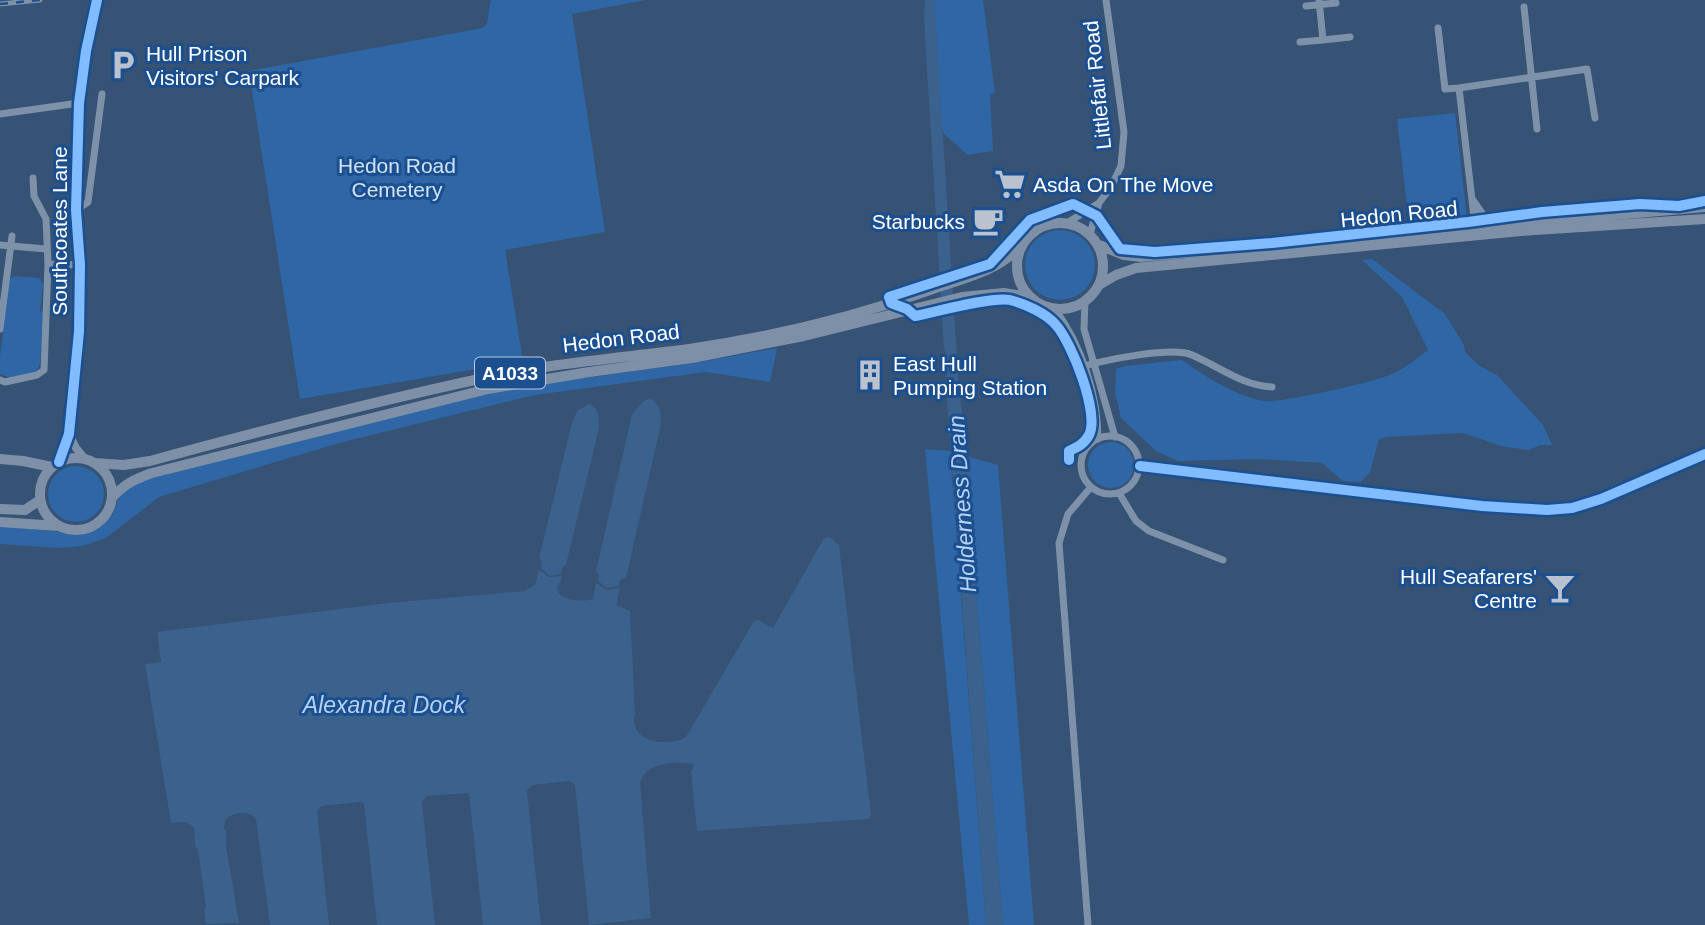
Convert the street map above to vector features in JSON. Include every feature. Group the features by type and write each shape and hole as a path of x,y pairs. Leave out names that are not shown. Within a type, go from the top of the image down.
{"highway":[{"name":"Hedon Road","path":"1099,245 1141,257 1705,207"},
{"name":"Hedon Road","path":"1099,285 1136,268 1521,231 1705,219"},
{"name":"A1033","path":"1020,247 1039,227 1056,222 1067,223"},
{"path":"1055,309 1065,309 1085,302 1099,285 1103,273 1099,245 1090,234 1067,223"},
{"name":"Hedon Road","path":"90,461 124,465 150,461 485,377 690,349 805,328 995,268 1020,247"},
{"path":"1020,247 1016,274 1029,297"},
{"name":"Hedon Road","path":"112,498 132,480 152,473 488,389 692,358 804,336 962,297 1004,293 1029,297"},
{"name":"A1033","path":"1029,297 1041,305 1055,309"},
{"name":"A1033","path":"0,459 55,465 76,458 90,461"},
{"path":"23,461 42,482"},
{"path":"90,461 108,477 112,498"},
{"path":"55,465 42,482 40,500 47,516 61,527"},
{"name":"A1033","path":"61,527 83,529 94,525 109,509 112,498"},
{"path":"0,509 25,510 40,500"},
{"path":"0,522 61,527"}],"street":[{"name":"Southcoates Lane","path":"55,465 69,434 79,332 80,265 76,210 79,103 97,0"},
{"name":"Littlefair Road","path":"1090,234 1099,203 1111,187 1121,166 1124,146 1106,0"},
{"path":"1306,6 1319,2 1336,3"},
{"path":"1319,2 1323,40"},
{"path":"1524,7 1537,129"},
{"path":"1438,28 1445,89 1587,69 1595,118"},
{"path":"1300,41 1350,37"},
{"path":"1459,88 1475,226"},
{"path":"76,210 88,202 102,94"},
{"path":"0,114 79,103"},
{"path":"0,380 5,382 37,375 44,370 48,264 46,219 34,196 33,178"},
{"path":"1471,196 1484,216 1495,224"},
{"name":"Littlefair Road","path":"1067,223 1099,203"},
{"path":"0,329 12,236"},
{"path":"0,245 46,249"},
{"path":"48,264 80,265"},
{"path":"1085,302 1084,329 1115,436"},
{"path":"1055,309 1078,347 1092,394 1098,439"},
{"path":"1084,366 1159,352 1186,353 1254,386 1272,387"},
{"path":"69,434 76,448 90,461"},
{"path":"1115,436 1133,447 1140,466 1134,483 1119,493 1100,493 1091,487 1083,475 1081,461 1084,452 1098,439 1115,436"},
{"path":"1140,466 1482,506 1547,510 1572,508 1601,499 1705,454"},
{"path":"1088,925 1059,543 1068,514 1091,487"},
{"path":"1119,493 1136,521 1149,531 1223,560"}],"green space":[{"name":"Hedon Road Cemetery","path":"491,0 646,0 572,14 605,232 505,250 523,361 300,399 249,71 483,28 487,23"},
{"path":"934,0 983,0 995,93 990,94 993,151 968,155 942,132"},
{"path":"1455,113 1467,218 1409,223 1397,119"},
{"path":"1067,230 1080,236 1089,245 1093,251 1093,279 1085,290 1074,298 1053,300 1035,290 1027,279 1025,258 1035,240 1046,232"},
{"path":"1372,259 1445,314 1464,345 1465,352 1478,365 1497,375 1543,425 1552,445 1541,445 1528,450 1501,446 1463,433 1386,437 1379,439 1370,472 1361,482 1343,481 1322,463 1260,459 1178,461 1156,451 1121,418 1115,393 1116,369 1125,366 1182,360 1232,390 1264,401 1349,387 1382,378 1401,369 1428,350 1402,297 1362,260"},
{"path":"15,276 39,278 43,284 40,311 43,312 40,364 37,371 10,378 0,374 0,356 10,279"},
{"path":"777,348 770,382 706,372 535,395 343,442 159,497 106,538 82,546 58,548 0,544 0,526 82,534 101,526 113,514 118,500 131,483 488,391 694,363"},
{"path":"1111,442 1127,449 1134,465 1127,481 1111,488 1095,481 1088,465 1095,449"},
{"path":"925,449 950,451 986,925 969,925"},
{"path":"966,456 998,465 1034,925 1003,925 978,616 970,472"},
{"path":"76,466 87,468 96,474 102,483 102,505 96,514 87,520 76,522 65,520 56,514 50,505 48,494 50,483 56,474 65,468"}],"water":[{"name":"Holderness Drain","path":"925,0 934,0 935,11 958,373 970,472 978,616 1003,925 986,925 946,388 947,360 944,348"},
{"path":"651,398 660,410 661,423 626,578 620,580 619,586 607,588 598,581 599,575 596,571 632,414 644,401"},
{"path":"589,404 597,411 599,428 566,565 563,566 561,574 550,576 541,568 542,562 539,558 572,423 577,411"},
{"name":"Alexandra Dock","path":"830,537 839,545 871,815 869,819 697,831 691,772 694,764 670,763 655,767 644,775 640,782 651,918 589,925 575,785 570,781 532,785 527,791 541,925 483,925 469,793 427,796 422,802 435,925 377,925 364,804 360,802 321,806 317,811 329,925 270,925 256,819 245,813 236,814 225,820 224,829 239,923 206,924 194,827 185,822 171,823 145,664 161,662 157,632 388,603 524,591 535,585 539,570 549,577 562,576 557,590 569,599 593,599 596,583 607,590 620,588 616,605 630,611 634,723 637,731 650,740 669,742 686,737 754,621 758,620 773,628 824,538"}],"railway":[{"path":"0,4 40,0"}],"cycle path":[{"path":"59,462 69,434 79,332 80,265 76,210 79,103 97,0"},
{"path":"1069,460 1069,451 1080,445 1089,435 1091,411 1076,362 1052,321 1029,307 1002,299 915,316 907,309 891,303 889,297 990,264 1030,220 1073,204 1097,216 1120,249 1155,252 1272,243 1542,212 1640,204 1679,206 1705,201"},
{"path":"1140,466 1482,506 1547,510 1572,508 1601,499 1705,454"}],"place":[{"name":"Hull Prison Visitors' Carpark","path":"123,65"},
{"name":"Asda On The Move","path":"1010,184"},
{"name":"Starbucks","path":"988,221"},
{"name":"East Hull Pumping Station","path":"870,375"},
{"name":"Hull Seafarers' Centre","path":"1560,588"}]}
